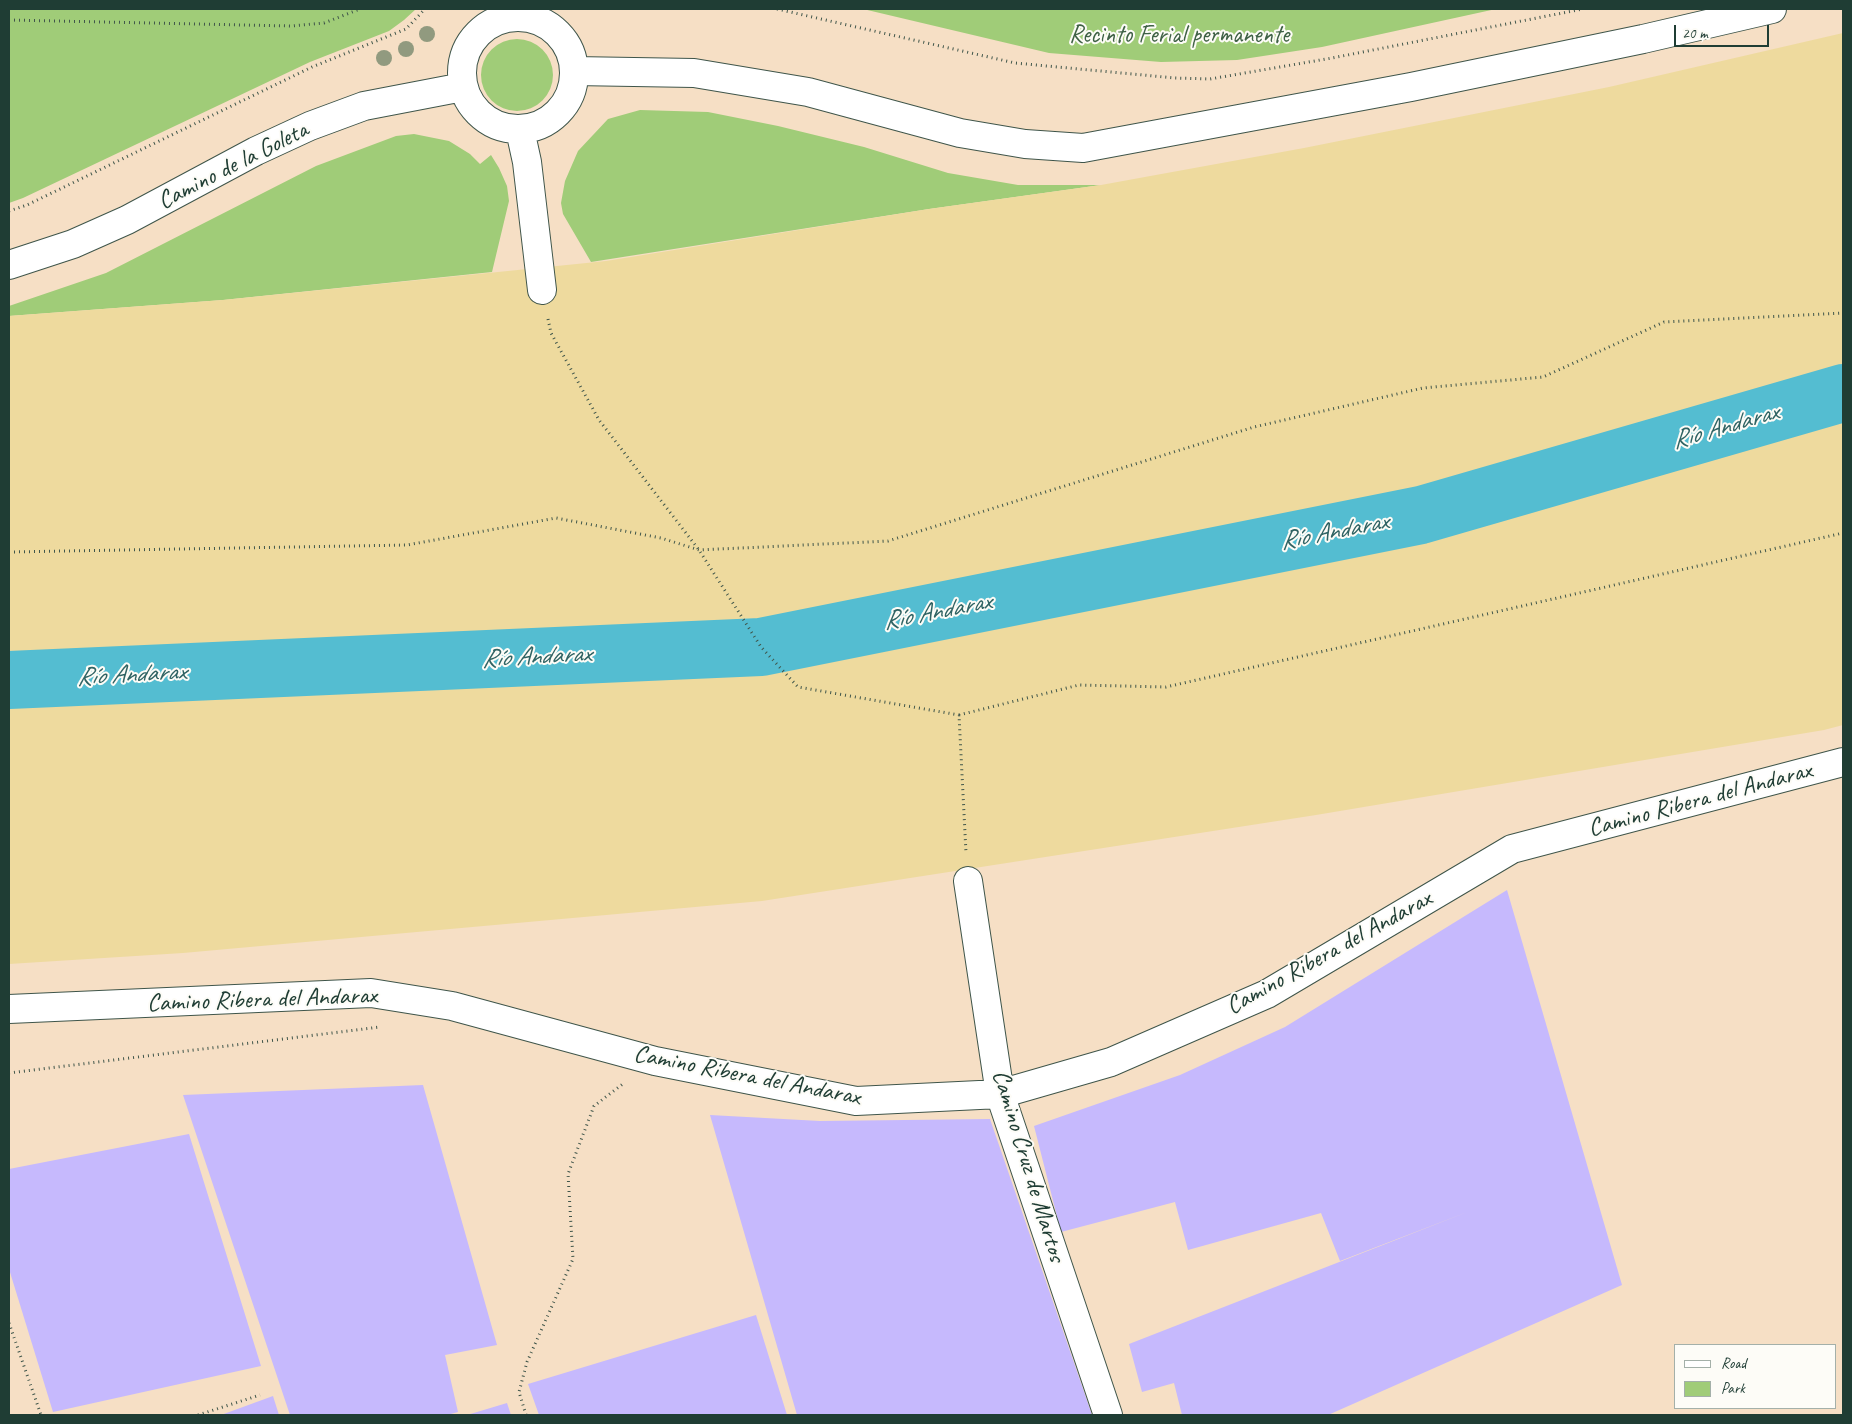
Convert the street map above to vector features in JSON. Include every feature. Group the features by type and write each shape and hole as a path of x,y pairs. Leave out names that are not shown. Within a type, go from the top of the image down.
{"street":[{"path":"574,71 694,73 808,92 960,134 1025,144 1083,148 1289,111 1643,40 1772,9"},
{"path":"521,13 556,31 570,52 574,71 572,89 560,111 540,125 520,130 498,126 480,115 467,97 463,86 462,65 469,44 476,36 497,21 521,13"},
{"name":"Camino de la Goleta","path":"9,265 73,244 127,220 256,150 319,122 364,106 463,86"},
{"path":"520,130 527,162 542,290"},
{"name":"Camino Ribera del Andarax","path":"9,1009 371,993 452,1006 655,1060 856,1101 1000,1094 1111,1062 1267,994 1512,849 1843,762"},
{"name":"Camino Cruz de Martos","path":"968,881 1000,1094 1108,1415"}],"path":[{"path":"9,20 291,26 324,23 360,9"},
{"path":"9,211 27,205 312,67 406,28 425,9"},
{"path":"777,9 1015,63 1166,77 1210,79 1332,58 1583,9"},
{"path":"542,290 551,334 599,420 699,550 761,647 798,688 959,715 1079,685 1166,687 1843,533"},
{"path":"9,552 407,545 556,518 661,538 699,550 888,541 1254,427 1423,388 1542,377 1664,322 1843,313"},
{"path":"959,715 968,881"},
{"path":"9,1073 385,1026"},
{"path":"526,1415 519,1392 527,1362 572,1259 568,1174 594,1106 655,1060"},
{"path":"9,1322 41,1415"},
{"path":"198,1415 260,1395"}],"green space":[{"path":"9,9 416,9 389,31 310,62 9,203"},
{"name":"Recinto Ferial permanente","path":"863,9 1496,9 1322,47 1237,60 1161,62 1049,53"},
{"path":"524,39 543,49 551,61 553,75 551,89 543,101 531,109 510,111 491,101 483,89 481,68 491,49 503,41"},
{"path":"640,110 708,112 778,126 864,147 948,173 1018,185 1101,185 929,209 591,262 563,214 561,203 565,181 578,151 608,119"},
{"path":"414,134 449,141 470,154 480,164 491,155 499,168 507,186 509,201 492,272 223,300 9,316 9,306 106,273 316,166 396,136"}],"sand":[{"path":"1843,33 1843,725 1824,730 1316,815 762,901 183,953 9,964 9,316 223,300 606,261 929,209 1101,185 1304,148 1609,87"}],"building":[{"path":"1507,890 1622,1285 1328,1415 1182,1415 1174,1383 1142,1392 1129,1344 1470,1211 1340,1261 1321,1213 1188,1250 1175,1202 1061,1232 1034,1126 1180,1075 1285,1027"},
{"path":"423,1085 497,1345 445,1355 458,1412 447,1415 290,1415 183,1095"},
{"path":"710,1115 820,1121 990,1119 1092,1415 797,1415"},
{"path":"189,1134 261,1366 53,1412 9,1269 9,1169"},
{"path":"756,1315 787,1415 539,1415 528,1384"},
{"path":"273,1396 279,1415 221,1415"},
{"path":"507,1403 511,1415 467,1415"}],"waterway":[{"name":"Río Andarax","path":"9,680 761,647 1421,515 1843,393"}]}
